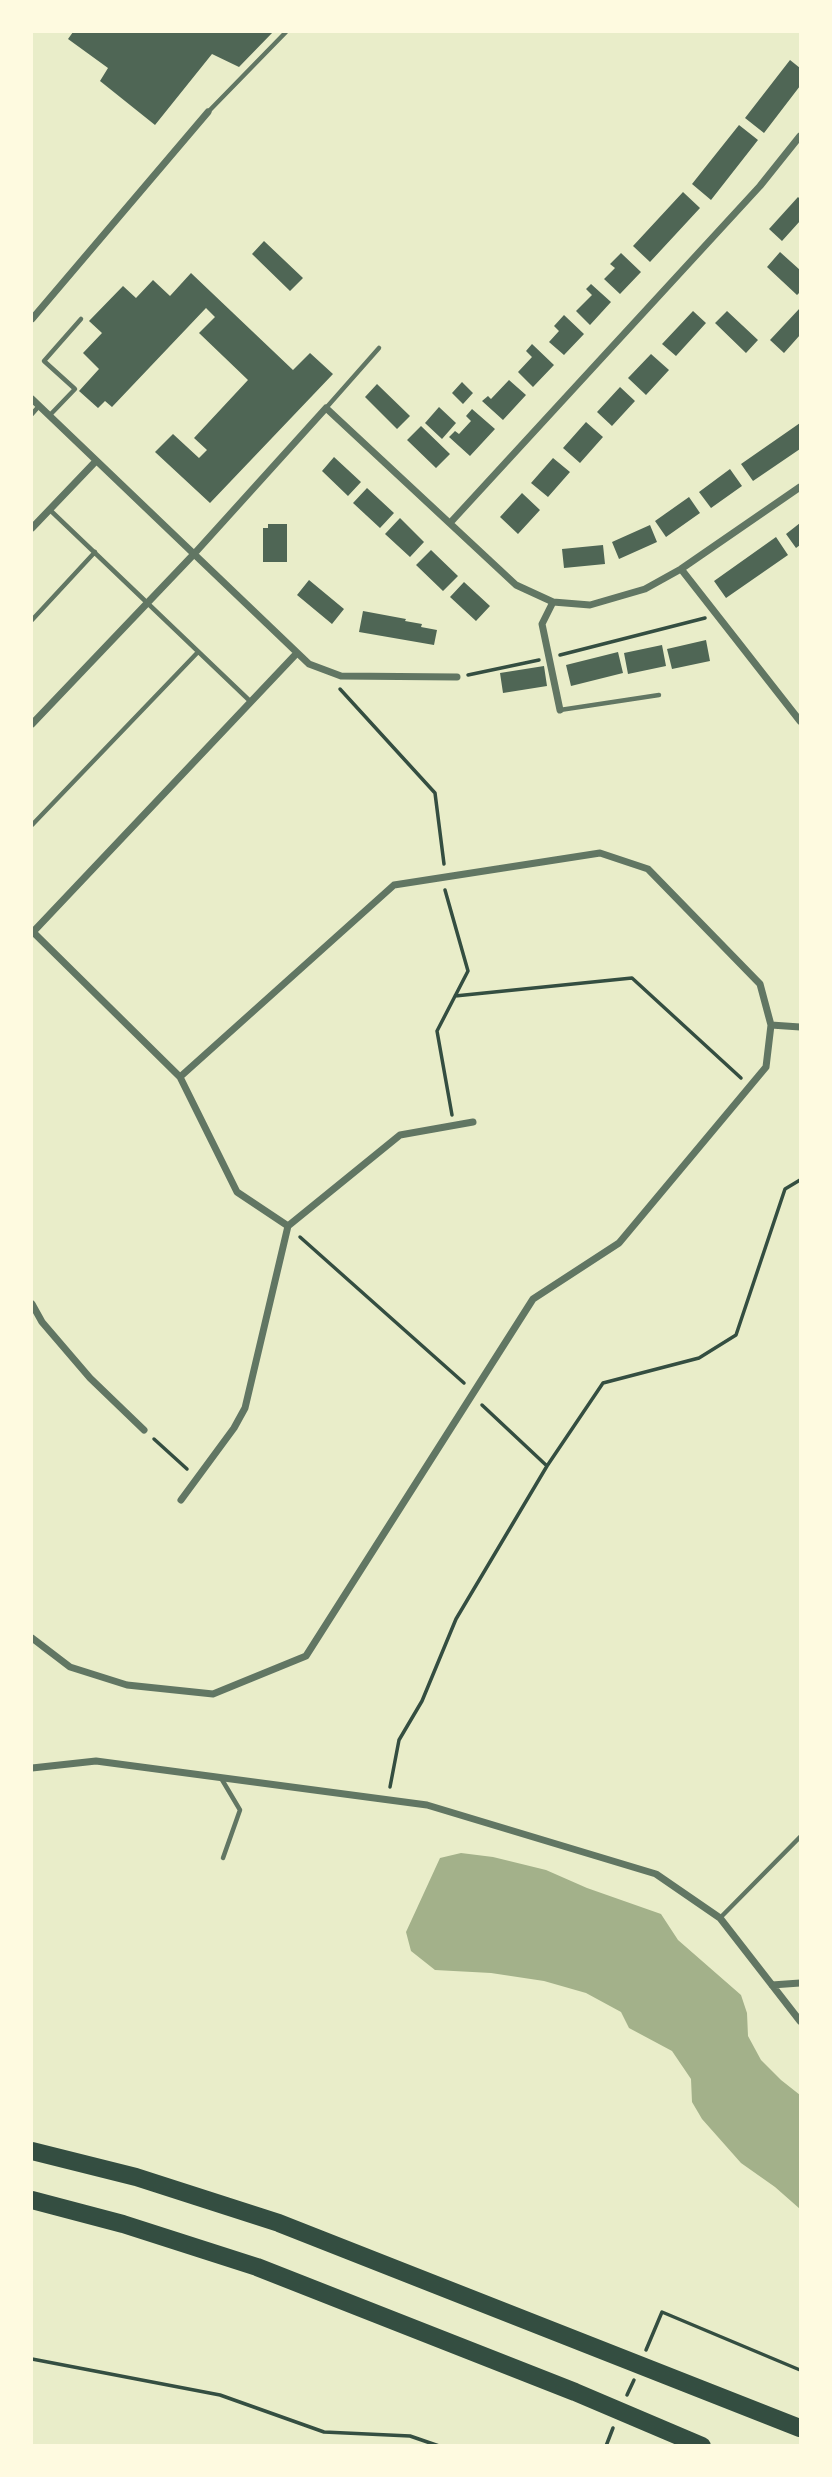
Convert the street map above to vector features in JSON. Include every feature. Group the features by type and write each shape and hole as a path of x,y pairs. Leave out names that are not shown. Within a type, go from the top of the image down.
{"highway":[{"path":"32,2151 136,2177 279,2223 800,2428"},
{"path":"32,2200 123,2224 257,2267 702,2445"},
{"path":"653,2370 800,2420"}],"street":[{"path":"32,319 208,112"},
{"path":"450,523 750,196 800,136"},
{"path":"32,399 309,664 341,676 457,677"},
{"path":"32,724 194,554 326,408 516,585 553,602 590,605 645,589 681,569 800,488"},
{"path":"32,528 96,461"},
{"path":"681,569 800,721"},
{"path":"553,602 542,624 560,710"},
{"path":"288,1226 237,1192 180,1077 32,932 297,653"},
{"path":"32,1637 69,1667 127,1685 213,1693 306,1656 533,1299 619,1243 766,1067 771,1025 760,984 648,869 600,853 394,885 180,1077"},
{"path":"771,1025 800,1027"},
{"path":"181,1500 234,1428 245,1408 288,1226 400,1135 472,1122"},
{"path":"32,1304 42,1322 90,1378 144,1430"},
{"path":"32,1768 96,1760 427,1805 656,1874 720,1918 800,2021"},
{"path":"772,1985 800,1983"}],"lane":[{"path":"208,112 286,32"},
{"path":"49,416 75,388 44,361 82,319"},
{"path":"326,408 379,348"},
{"path":"32,414 38,406"},
{"path":"50,509 251,702"},
{"path":"32,620 95,552"},
{"path":"32,825 199,652"},
{"path":"560,710 659,695"},
{"path":"221,1778 240,1810 223,1858"},
{"path":"720,1918 800,1837"}],"path":[{"path":"457,677 548,658 718,615"},
{"path":"322,669 435,793 444,877 468,971 438,1031 454,1125"},
{"path":"455,996 632,978 750,1087"},
{"path":"388,1800 399,1740 422,1701 456,1619 547,1466 603,1383 699,1358 736,1335 785,1189 800,1180"},
{"path":"288,1226 460,1379 488,1412 547,1466"},
{"path":"144,1430 198,1478"},
{"path":"662,2312 800,2370"},
{"path":"32,2359 220,2395 324,2432 410,2436 439,2445"}],"shaded area":[{"path":"461,1853 493,1857 546,1870 587,1888 661,1914 678,1940 741,1995 747,2013 748,2036 761,2060 800,2095 800,2209 741,2163 702,2119 692,2102 691,2079 672,2051 629,2028 621,2012 586,1993 544,1981 491,1973 435,1970 411,1951 406,1932 440,1858"}],"building":[{"path":"73,32 273,32 239,67 212,54 155,125 100,81 108,68 68,39"},
{"path":"790,60 800,68 800,86 764,133 745,118"},
{"path":"739,125 758,140 711,200 692,184"},
{"path":"683,192 700,208 650,262 633,246"},
{"path":"798,197 800,221 782,241 769,229"},
{"path":"264,241 303,278 290,291 252,254"},
{"path":"780,252 800,270 800,292 797,295 767,267"},
{"path":"621,253 641,272 620,294 604,279 615,268 610,264"},
{"path":"191,273 293,370 310,353 333,374 210,503 155,452 173,434 199,458 207,450 194,438 248,380 199,333 215,317 206,308 112,407 105,401 98,408 79,391 99,369 83,353 102,333 89,321 123,286 136,298 153,280 170,296"},
{"path":"591,284 611,302 590,325 576,311 592,295 586,289"},
{"path":"800,308 800,335 784,353 770,340"},
{"path":"693,311 706,323 676,356 662,344"},
{"path":"727,311 758,340 746,353 715,323"},
{"path":"564,315 584,334 564,355 549,342 559,331 554,326"},
{"path":"532,344 554,365 533,387 518,372 532,357 526,351"},
{"path":"651,354 669,370 646,395 628,378"},
{"path":"509,380 526,395 503,420 482,401 488,396 491,399"},
{"path":"462,382 473,393 463,404 452,393"},
{"path":"377,384 410,416 397,429 365,397"},
{"path":"620,387 635,401 612,426 597,412"},
{"path":"439,407 456,423 442,439 425,423"},
{"path":"472,409 495,429 470,456 449,437 455,431 459,434 471,421 466,416"},
{"path":"586,422 603,437 580,463 563,448"},
{"path":"800,423 800,449 753,481 741,464"},
{"path":"421,426 450,454 436,468 407,440"},
{"path":"334,457 361,482 348,496 322,471"},
{"path":"553,458 570,472 548,497 531,483"},
{"path":"730,469 742,486 711,508 699,492"},
{"path":"367,488 394,513 380,528 353,503"},
{"path":"522,493 540,510 518,534 500,517"},
{"path":"689,497 700,513 666,537 655,521"},
{"path":"400,518 424,542 410,557 385,534"},
{"path":"800,523 800,545 796,548 786,534"},
{"path":"268,524 287,524 287,562 263,562 263,528 268,528"},
{"path":"650,525 657,542 619,559 612,542"},
{"path":"776,537 788,555 726,598 714,581"},
{"path":"603,545 605,564 564,568 562,549"},
{"path":"431,550 458,576 443,591 416,565"},
{"path":"309,580 344,609 332,624 297,595"},
{"path":"464,582 490,606 476,621 450,597"},
{"path":"363,611 406,619 405,621 422,624 421,627 437,630 434,645 359,632"},
{"path":"706,640 710,661 672,669 667,649"},
{"path":"662,645 666,666 628,674 624,653"},
{"path":"618,652 623,673 571,686 566,665"},
{"path":"544,666 547,686 503,693 500,673"}]}
